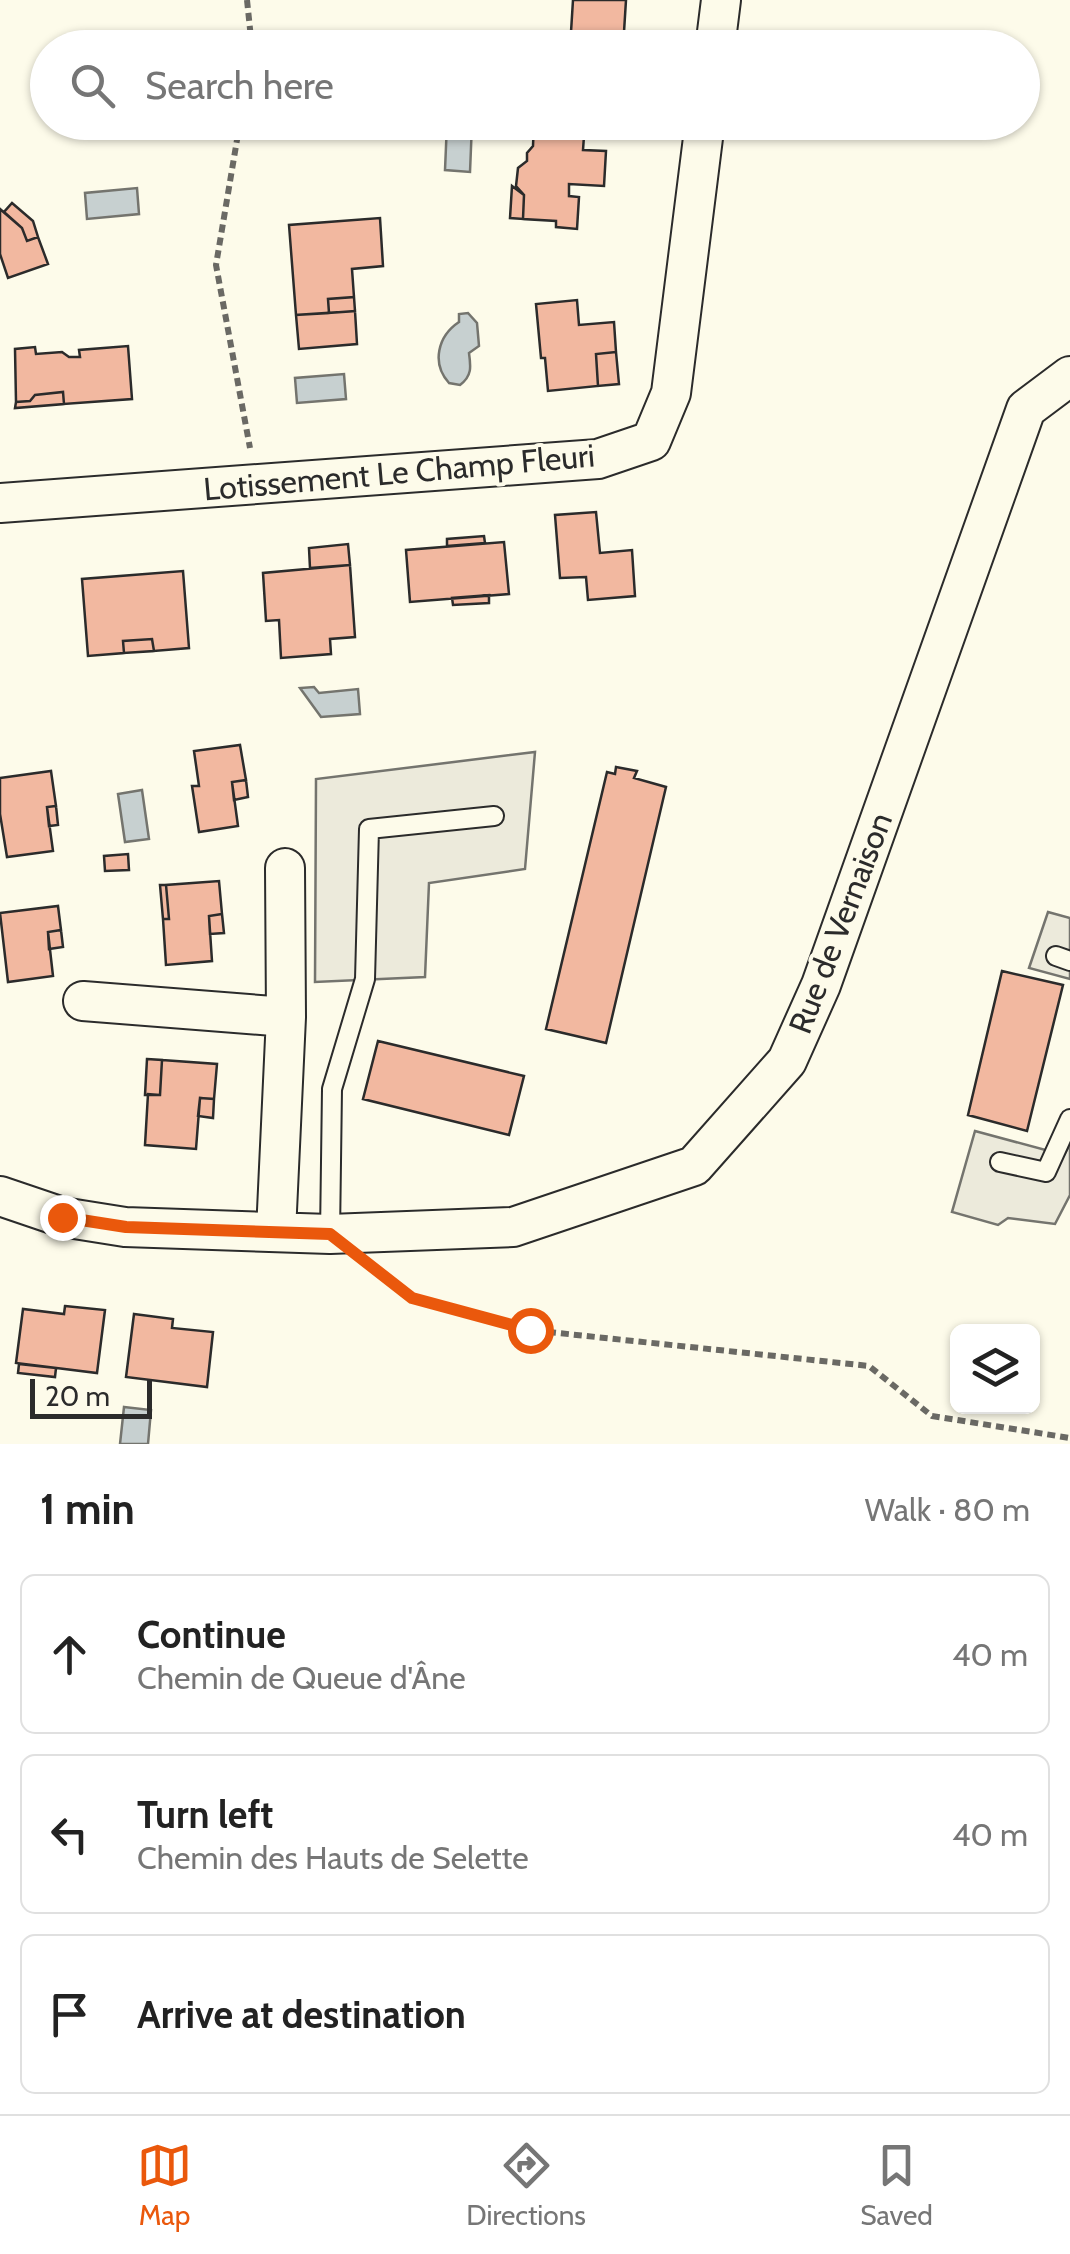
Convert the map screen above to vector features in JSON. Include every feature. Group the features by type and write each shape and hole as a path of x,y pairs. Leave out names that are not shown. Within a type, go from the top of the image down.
{"street":[{"path":"716,30 720,0"},
{"name":"Lotissement Le Champ Fleuri","path":"0,502 598,459 651,441 672,393 703,140"},
{"name":"Rue de Vernaison","path":"0,1196 62,1217 126,1227 330,1234 513,1227 694,1166 788,1061 821,985 1026,408 1070,376"},
{"path":"276,1232 286,1017 285,868"},
{"path":"84,1000 286,1017"}],"lane":[{"path":"330,1234 332,1089 366,979 368,829 494,816"},
{"path":"1000,1162 1046,1172 1070,1120"}],"path":[{"path":"247,0 250,30"},
{"path":"237,140 216,265 257,484"},
{"path":"330,1234 412,1298 530,1330 870,1366 932,1416 1070,1438"}],"shaded area":[{"path":"446,140 471,140 470,172 445,170"},
{"path":"137,188 139,214 87,219 85,193"},
{"path":"468,313 477,323 479,346 469,353 467,378 460,385 449,383 440,367 439,350 446,335 459,322 459,314"},
{"path":"344,374 346,399 297,403 295,378"},
{"path":"314,687 319,693 358,689 360,714 321,717 300,688"},
{"path":"535,752 525,869 429,883 425,977 315,982 316,779"},
{"path":"142,790 149,839 125,842 118,794"},
{"path":"1048,912 1070,918 1070,979 1029,968"},
{"path":"975,1131 1064,1155 1070,1144 1070,1195 1055,1224 1008,1218 998,1225 952,1212"},
{"path":"124,1407 151,1410 148,1444 120,1444"}],"building":[{"path":"573,0 626,0 624,30 571,30"},
{"path":"533,140 584,140 583,150 606,151 604,186 569,184 569,196 579,197 577,229 556,227 556,221 523,219 524,195 516,186 518,168 527,161"},
{"path":"512,186 524,195 523,219 510,218"},
{"path":"12,203 33,221 38,237 27,241 22,228 4,212"},
{"path":"0,209 22,228 27,241 38,237 48,264 8,278 0,254"},
{"path":"380,218 383,266 352,269 354,297 328,299 329,313 296,315 289,225"},
{"path":"354,297 355,311 329,313 328,299"},
{"path":"577,300 579,325 614,322 616,352 596,354 598,386 548,391 536,304"},
{"path":"355,311 357,344 299,349 296,315"},
{"path":"128,346 132,399 64,404 63,392 16,402 15,349 35,347 36,354 62,352 80,357 79,350"},
{"path":"616,352 619,384 598,386 596,354"},
{"path":"63,392 64,404 15,408 16,402 30,401 35,395"},
{"path":"596,512 600,553 632,550 635,596 588,600 586,577 560,578 555,515"},
{"path":"484,536 485,543 447,546 447,539"},
{"path":"504,542 509,594 410,602 406,550"},
{"path":"348,544 350,565 310,568 309,548"},
{"path":"350,565 355,637 330,639 331,654 281,658 279,620 266,621 263,573"},
{"path":"183,571 189,648 154,651 152,639 123,641 124,653 88,656 82,579"},
{"path":"489,595 489,603 453,605 452,598"},
{"path":"152,639 154,651 124,653 123,641"},
{"path":"240,745 246,780 232,782 238,826 199,832 192,786 199,786 194,751"},
{"path":"616,767 637,771 634,778 666,787 606,1043 546,1029 607,772 615,774"},
{"path":"51,771 56,806 47,807 53,851 7,857 0,814 0,778"},
{"path":"246,780 248,797 234,800 232,782"},
{"path":"56,806 58,825 49,826 47,807"},
{"path":"128,854 129,870 105,871 104,856"},
{"path":"219,881 222,914 209,916 212,961 166,965 166,885"},
{"path":"160,885 166,885 169,919 163,919"},
{"path":"58,906 61,930 48,932 53,976 8,982 0,913"},
{"path":"222,914 224,933 210,934 209,916"},
{"path":"61,930 63,947 49,949 48,932"},
{"path":"1002,971 1063,985 1027,1131 968,1115"},
{"path":"378,1041 524,1076 509,1135 363,1099"},
{"path":"147,1059 162,1060 160,1095 145,1095"},
{"path":"162,1060 217,1064 214,1099 200,1098 196,1149 145,1145 148,1094 160,1095"},
{"path":"200,1098 214,1099 213,1118 198,1116"},
{"path":"65,1306 105,1310 97,1373 16,1363 23,1309 64,1314"},
{"path":"134,1314 173,1319 172,1328 213,1332 207,1387 126,1377"},
{"path":"19,1364 56,1368 55,1377 18,1373"}],"route":[{"path":"62,1217 126,1227 330,1234 412,1298 530,1330"}]}
